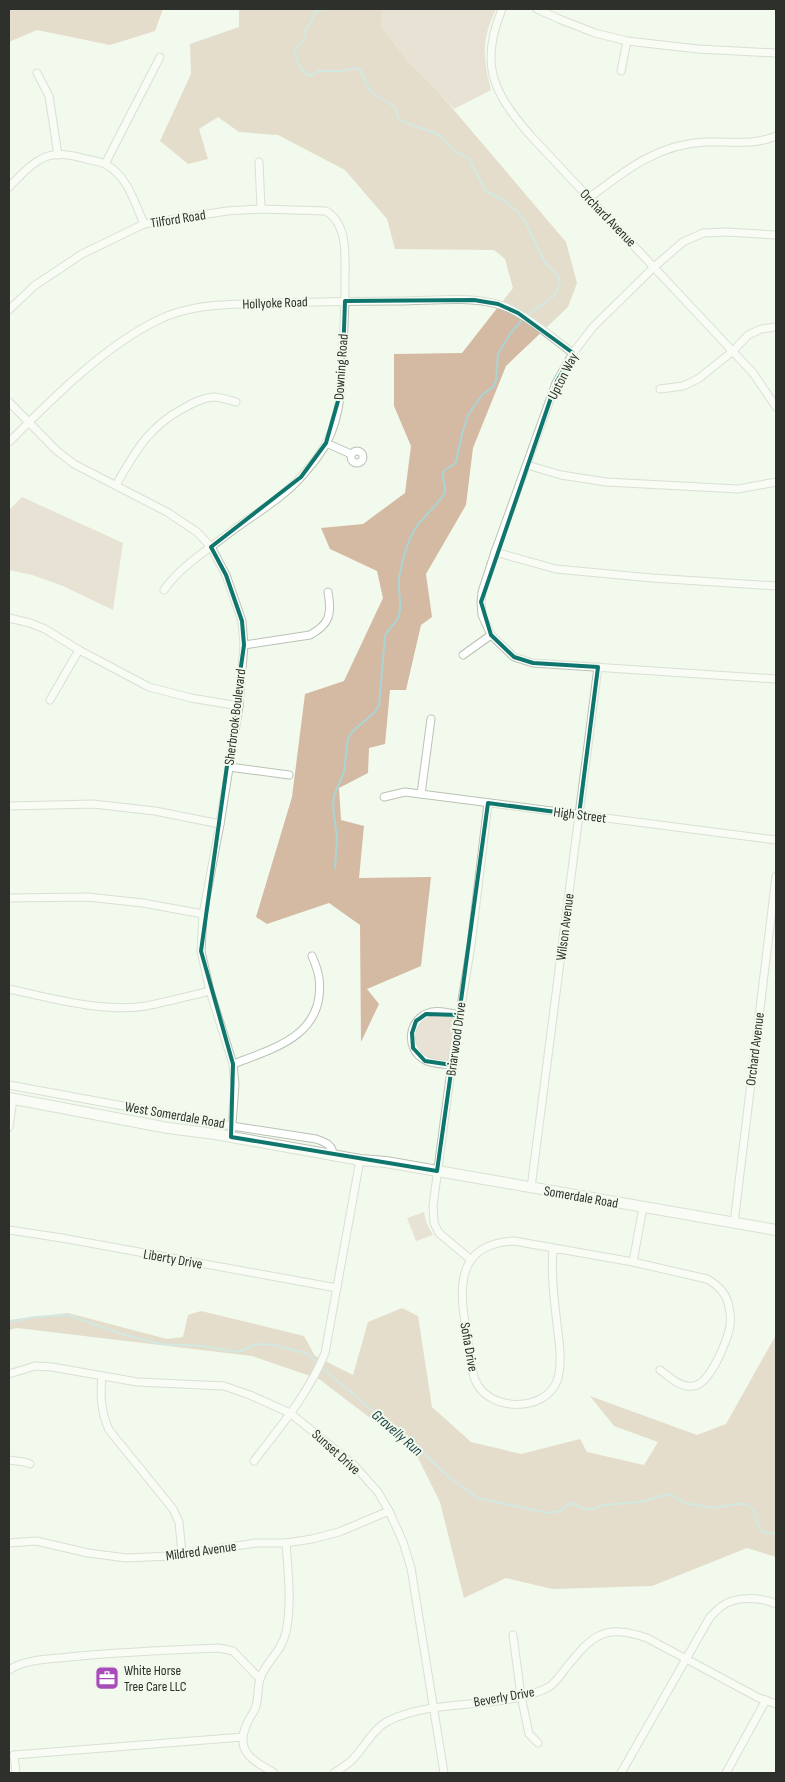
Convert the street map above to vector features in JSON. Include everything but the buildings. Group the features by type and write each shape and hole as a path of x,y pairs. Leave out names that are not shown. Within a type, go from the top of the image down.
{"main road":[{"name":"West Somerdale Road","path":"11,1099 132,1122 360,1160 386,1162"},
{"name":"Somerdale Road","path":"386,1162 776,1230"}],"street":[{"name":"Orchard Avenue","path":"502,9 494,32 492,47 493,79 508,110 753,373 776,407"},
{"path":"537,9 558,19 627,41 698,49 776,53"},
{"path":"621,72 627,41"},
{"path":"105,164 160,58"},
{"path":"37,73 49,96 58,155"},
{"path":"589,198 632,165 670,147 705,142 750,143 769,140 776,136"},
{"path":"9,187 32,165 48,156 79,157 105,164 120,177 130,191 144,224"},
{"path":"259,162 261,209"},
{"name":"Tilford Road","path":"9,310 34,286 82,254 144,224 228,211 261,209 326,211 334,216 338,223"},
{"name":"Downing Road","path":"164,590 171,580 211,547 301,477 326,443 337,413 342,387 345,301 344,245 341,227 338,223"},
{"name":"Upton Way","path":"491,635 482,615 482,592 556,383 573,353 593,328 654,267 683,242 703,233 726,232 776,235"},
{"name":"Hollyoke Road","path":"9,442 108,351 157,320 180,311 212,306 345,301 474,300 498,304 518,313 573,353"},
{"path":"660,389 683,386 698,379 733,351 748,335 761,329 776,328"},
{"path":"116,486 137,448 154,428 173,413 197,401 213,397 236,402"},
{"name":"Sherbrook Boulevard","path":"9,402 57,451 74,464 167,512 197,532 211,547 226,575 242,621 244,645 239,706 203,914 201,951 210,990 233,1064 235,1085 231,1137"},
{"path":"326,443 351,454"},
{"path":"527,464 562,475 606,482 738,489 776,482"},
{"path":"495,552 556,569 652,578 776,586"},
{"path":"244,645 310,635 318,631 327,622 331,605 328,592"},
{"path":"9,618 15,618 45,629 79,650 149,687 192,698 239,706"},
{"path":"463,656 491,635 508,652 523,660 533,662 776,679"},
{"path":"50,700 79,650"},
{"name":"Wilson Avenue","path":"531,1188 598,667"},
{"path":"421,794 430,719"},
{"path":"229,767 289,776"},
{"name":"High Street","path":"384,797 405,792 776,840"},
{"name":"Briarwood Drive","path":"470,1259 439,1233 434,1223 433,1206 459,1015 471,945 488,803"},
{"path":"9,806 93,804 155,811 220,824"},
{"name":"Orchard Avenue","path":"734,1223 776,876"},
{"path":"9,898 87,897 143,903 203,914"},
{"path":"233,1064 265,1052 293,1038 306,1028 316,1014 319,998 319,978 312,956"},
{"path":"9,989 72,1002 120,1008 145,1006 210,990"},
{"path":"452,1065 425,1060 413,1048 411,1041 412,1033 416,1021 426,1014 442,1012 459,1015"},
{"name":"West Somerdale Road","path":"9,1085 232,1126 316,1139 326,1142 332,1147 333,1155"},
{"path":"9,1127 11,1099"},
{"path":"254,1462 290,1413 318,1369 325,1353 360,1160"},
{"path":"633,1262 643,1207"},
{"name":"Liberty Drive","path":"9,1230 337,1288"},
{"path":"470,1259 486,1246 499,1242 514,1242 633,1262 687,1274 717,1284 729,1306 730,1318 728,1333 710,1373 702,1383 695,1386 685,1386 660,1370"},
{"name":"Sofia Drive","path":"470,1259 464,1272 462,1288 463,1314 476,1382 485,1394 499,1402 525,1404 539,1400 552,1390 557,1381 559,1371 560,1351 552,1262 553,1248"},
{"name":"Sunset Drive","path":"9,1374 35,1366 52,1367 137,1382 224,1386 250,1395 290,1413 352,1464 378,1492 404,1542 411,1568 444,1773"},
{"path":"102,1376 101,1400 104,1418 110,1430 174,1509 179,1522 182,1554"},
{"path":"9,1460 30,1464"},
{"name":"Mildred Avenue","path":"9,1543 36,1541 88,1553 127,1558 146,1558 256,1543 286,1543 339,1532 389,1511"},
{"path":"273,1773 253,1761 242,1744 242,1737 256,1707 260,1679 282,1643 288,1619 286,1543"},
{"path":"621,1773 710,1617 722,1606 730,1602 754,1599 776,1604"},
{"name":"Beverly Drive","path":"334,1773 350,1762 375,1731 386,1722 399,1716 433,1707 535,1693 555,1682 592,1640 604,1632 614,1630 632,1632 647,1638 776,1704"},
{"path":"513,1635 521,1696 529,1734 538,1743"},
{"path":"9,1670 14,1666 39,1660 130,1651 219,1648 232,1651 260,1679"},
{"path":"726,1773 766,1700"},
{"path":"16,1773 11,1753 242,1737"}],"highlighted area":[{"path":"474,300 498,304 518,313 573,353 556,383 481,602 491,635 514,657 533,663 598,667 579,815 488,803 459,1015 426,1014 416,1021 412,1033 413,1048 425,1061 452,1065 437,1171 231,1137 233,1064 201,951 244,645 242,621 226,575 211,547 301,477 326,443 342,387 345,301"}],"shaded area":[{"path":"9,9 163,9 155,31 110,45 37,30 9,42"},
{"path":"239,9 383,9 381,26 409,63 436,89 566,242 577,283 568,307 506,366 473,448 466,505 426,574 432,617 421,625 406,690 390,690 385,744 369,748 368,773 339,788 341,820 364,826 359,878 431,877 421,966 367,989 379,1004 361,1042 360,925 329,903 267,924 256,917 292,797 305,694 344,681 383,598 377,571 330,549 321,528 363,524 405,493 411,446 394,406 394,354 462,353 513,288 505,259 494,250 395,249 387,219 345,170 278,135 239,132 218,117 199,129 208,159 188,164 160,141 191,74 190,44 239,27"},
{"path":"383,9 496,9 488,30 485,49 486,68 491,90 454,109 409,63 381,26"},
{"path":"22,497 123,543 113,610 63,586 32,575 9,570 9,510"},
{"path":"426,1014 459,1015 452,1065 432,1062 417,1054 412,1033"},
{"path":"424,1212 426,1222 433,1235 416,1241 407,1218"},
{"path":"402,1308 418,1316 432,1407 471,1442 521,1454 580,1439 587,1452 644,1465 658,1442 614,1426 590,1396 697,1435 726,1424 776,1335 776,1557 747,1548 652,1586 552,1589 506,1578 464,1598 440,1502 415,1452 319,1379 252,1356 17,1328 9,1330 9,1320 68,1313 167,1339 183,1337 188,1315 201,1311 304,1336 315,1356 353,1375 368,1322"}],"waterway":[{"path":"327,9 316,11 305,31 305,37 295,50 300,68 309,76 319,71 342,71 355,68 361,71 370,91 396,108 398,118 442,137 455,152 469,159 486,191 506,202 519,213 525,221 544,261 558,276 560,284 554,296 526,316"},
{"path":"335,868 337,838 333,807 334,796 344,772 348,738 353,731 375,712 379,705 385,637 399,615 399,578 406,549 417,526 444,494 443,474 445,470 456,462 468,415 482,395 494,386 498,354 510,334 523,319"},
{"name":"Gravelly Run","path":"9,1322 35,1317 68,1315 122,1334 161,1344 202,1346 238,1352 257,1344 274,1345 306,1353 318,1363"},
{"name":"Gravelly Run","path":"321,1367 449,1477 478,1498 548,1513 560,1511 571,1503 584,1509 593,1509 604,1505 640,1502 669,1494 684,1503 714,1508 746,1504 753,1509 759,1527 763,1532 776,1534"}],"place":[{"name":"White Horse Tree Care LLC","path":"107,1678"}]}
